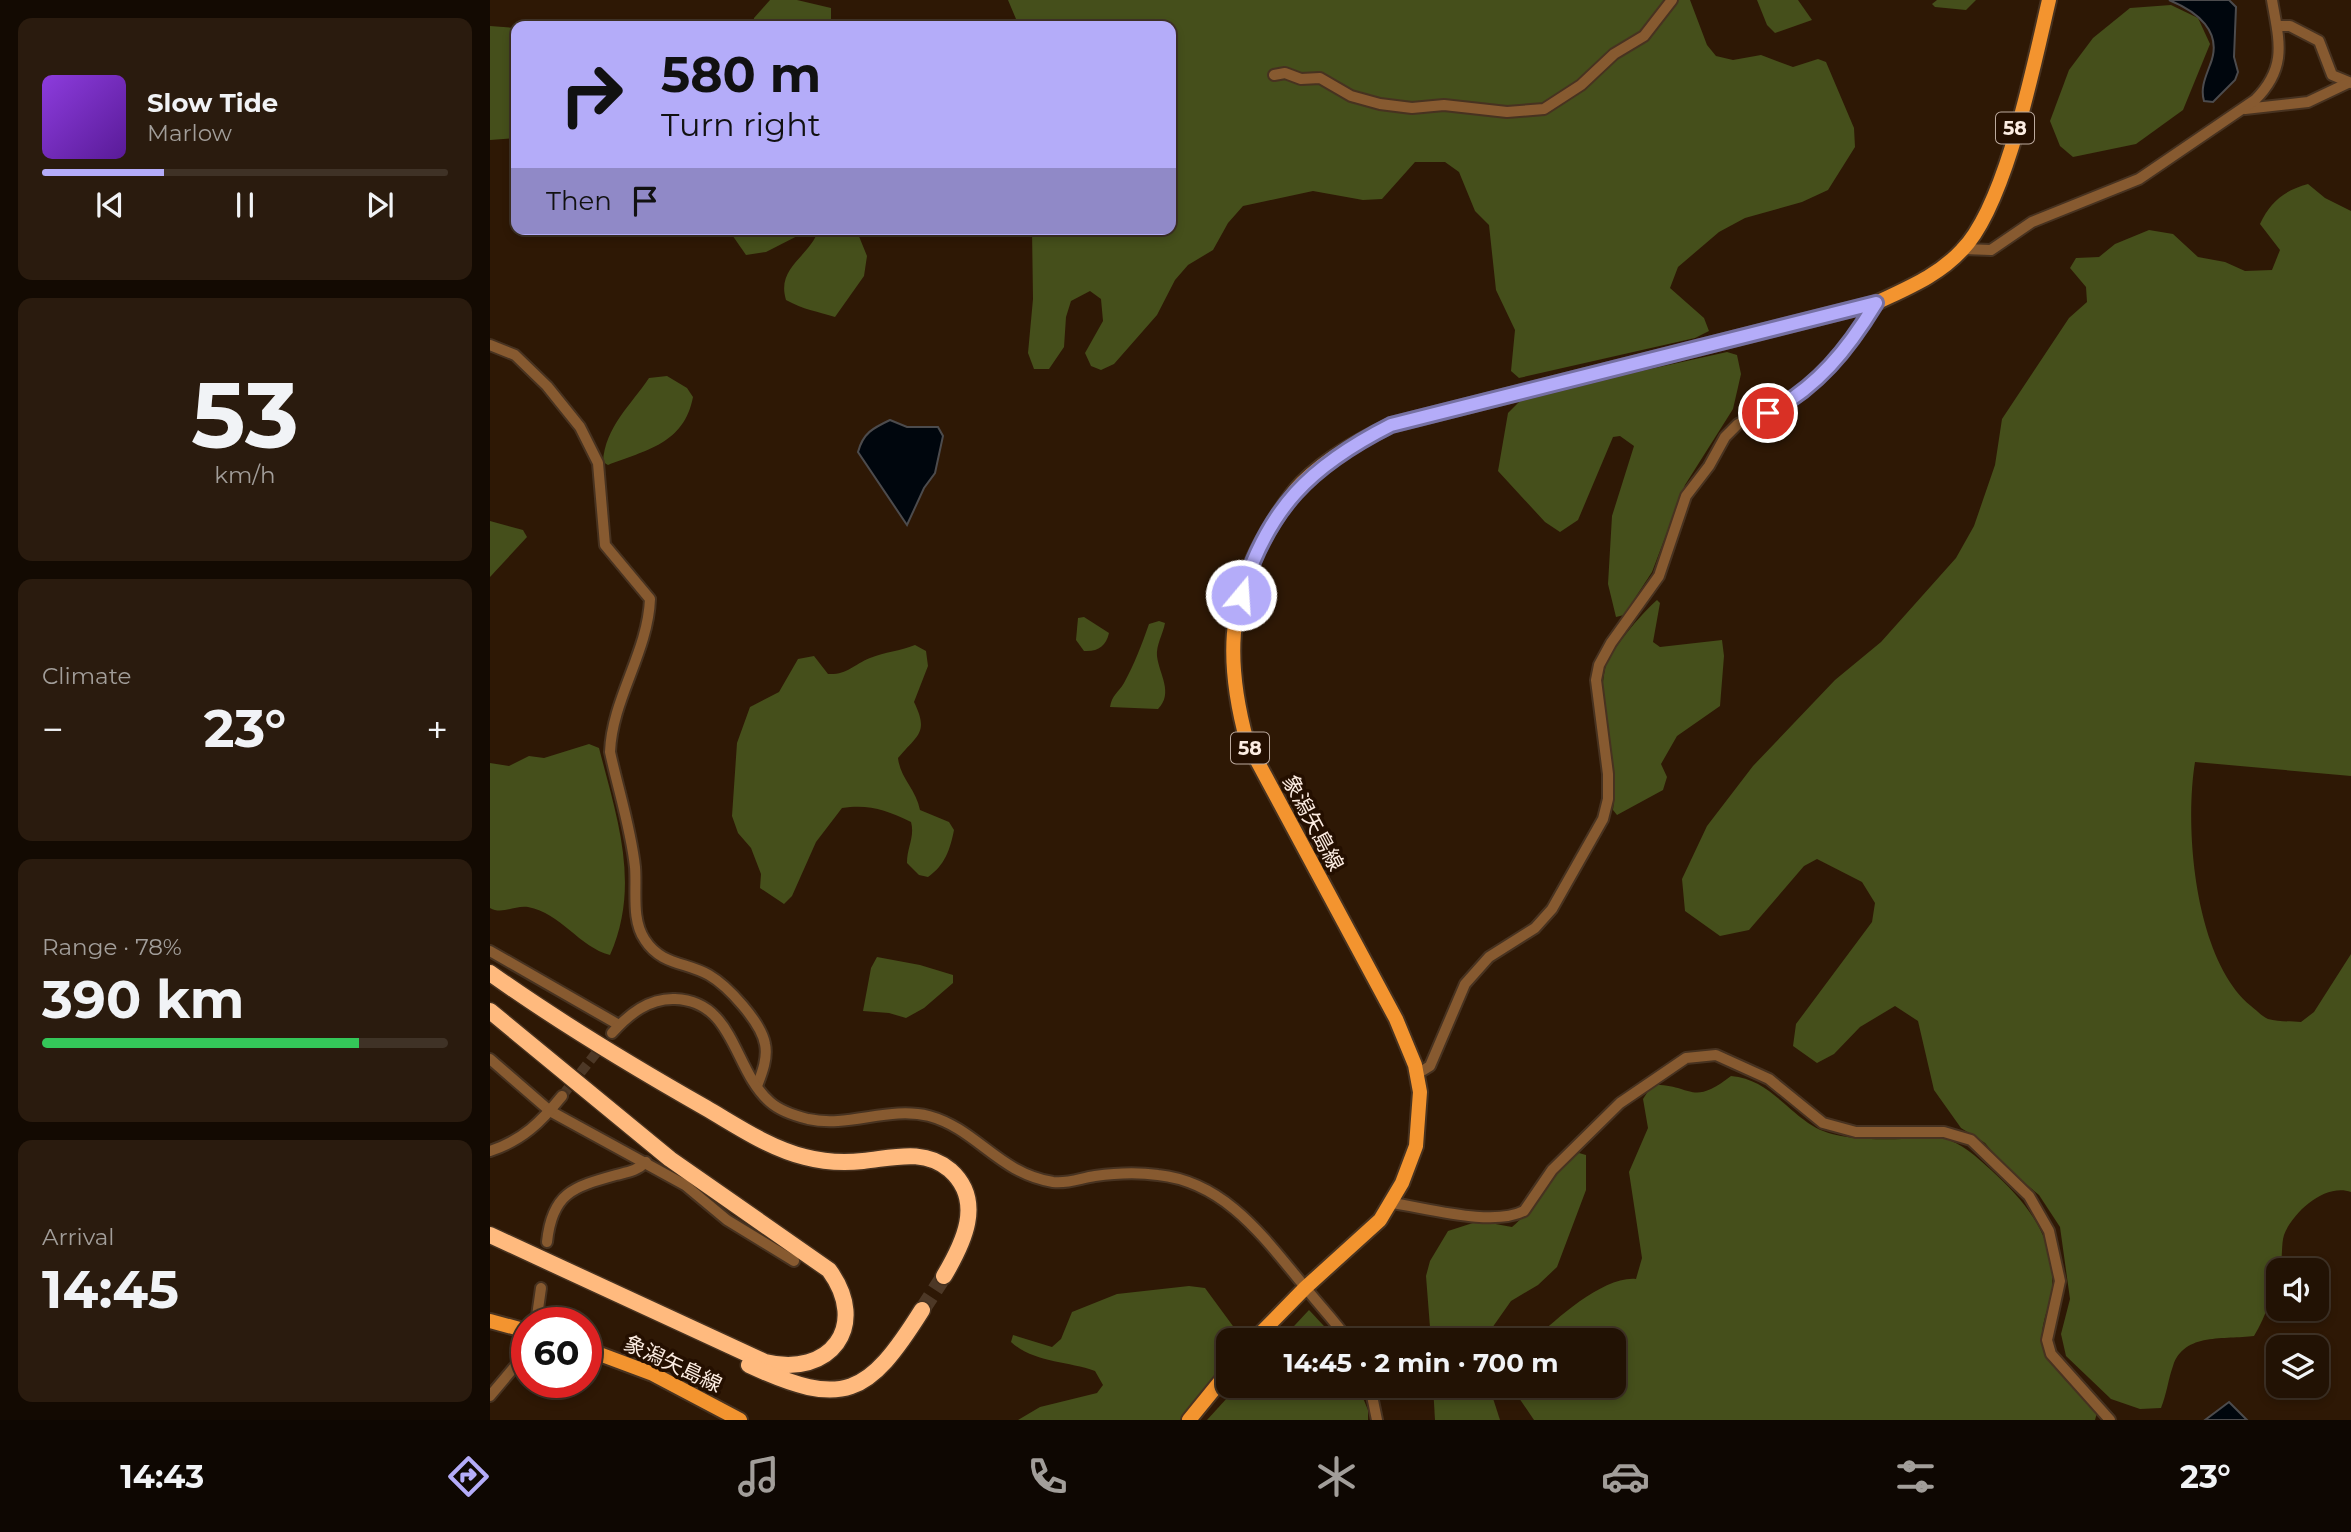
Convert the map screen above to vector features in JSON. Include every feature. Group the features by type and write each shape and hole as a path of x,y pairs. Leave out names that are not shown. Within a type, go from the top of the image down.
{"highway":[{"path":"490,973 664,1085 785,1151 845,1163 911,1156 939,1163 960,1182 969,1208 966,1236 944,1276"},
{"path":"490,1011 670,1158 829,1270 844,1296 845,1323 831,1349 821,1358 795,1367 781,1366 765,1362 490,1235"},
{"path":"490,1246 761,1371 819,1391 851,1387 867,1380 894,1354 922,1310"}],"main road":[{"name":"象潟矢島線","path":"1266,1328 1305,1288 1354,1246 1392,1203 1416,1146 1420,1117 1417,1074 1396,1019 1247,742 1235,691 1232,634 1245,582 1262,541 1300,484 1337,455 1391,425 1876,303 1938,272 1964,249 1983,222 1997,190 2049,0"},
{"path":"490,1321 511,1327"},
{"name":"象潟矢島線","path":"602,1355 653,1374 740,1420"},
{"path":"1189,1420 1216,1387"}],"street":[{"path":"1274,75 1285,73 1301,79 1320,78 1351,96 1380,104 1412,108 1444,105 1507,112 1544,109 1581,85 1614,54 1644,36 1672,0"},
{"path":"1964,249 1991,250 2032,222 2139,179 2242,110 2270,85 2277,64 2278,26 2272,0"},
{"path":"2278,26 2290,26 2319,41 2332,75 2349,83"},
{"path":"2242,110 2308,102 2349,83"},
{"path":"1417,1074 1430,1066 1465,984 1489,957 1535,928 1552,909 1602,819 1608,787 1596,680 1599,665 1611,643 1659,576 1686,496 1709,466 1724,437 1738,424 1791,401 1828,370 1857,335 1876,303"},
{"path":"490,345 515,355 547,386 580,427 598,463 605,545 650,598 643,641 610,734 610,752 635,866 637,919 645,942 661,957 708,974 726,986 750,1016 765,1041 766,1055 757,1086"},
{"path":"490,951 616,1029 649,1003 685,999 703,1006 717,1017 731,1036 757,1086 770,1102 788,1113 833,1122 878,1114 912,1113 954,1126 1023,1175 1068,1182 1122,1172 1161,1175 1192,1185 1223,1199 1251,1221 1338,1328"},
{"path":"1392,1203 1483,1217 1518,1214 1524,1211 1552,1170 1620,1103 1686,1058 1716,1055 1769,1079 1823,1123 1856,1132 1944,1132 1970,1140 2029,1196 2049,1231 2060,1281 2047,1340 2051,1354 2110,1420"},
{"path":"490,1059 550,1111 685,1185 727,1220 794,1261"},
{"path":"490,1151 511,1144 528,1133 562,1096"},
{"path":"547,1242 555,1207 566,1193 582,1184 639,1169 646,1162"},
{"path":"538,1307 541,1288"},
{"path":"490,1396 511,1371"},
{"path":"1372,1398 1377,1420"}],"green space":[{"path":"770,0 797,0 831,8 831,21 754,21"},
{"path":"1008,0 1690,0 1707,45 1716,56 1733,60 1761,55 1793,67 1818,59 1826,62 1854,128 1855,147 1828,190 1802,202 1745,218 1719,232 1678,267 1670,288 1704,318 1709,331 1695,338 1519,378 1511,371 1515,330 1496,290 1489,225 1475,211 1459,172 1445,162 1415,162 1382,199 1363,200 1313,191 1243,206 1228,223 1213,250 1188,265 1175,280 1157,315 1114,364 1101,370 1091,366 1085,353 1103,321 1101,299 1090,291 1071,301 1066,317 1064,347 1049,369 1034,369 1028,353 1033,299 1032,235 1176,235 1176,21 1017,21"},
{"path":"1757,0 1798,0 1812,20 1775,33 1767,25"},
{"path":"1937,0 1976,0 1966,10 1935,7 1932,4"},
{"path":"2171,5 2198,18 2210,44 2183,110 2136,144 2073,157 2060,146 2050,121 2069,70 2093,38 2130,8"},
{"path":"490,26 511,28 511,138 490,140"},
{"path":"2308,184 2325,198 2351,211 2351,776 2195,762 2191,822 2193,857 2206,926 2217,958 2232,985 2266,1018 2301,1022 2314,1012 2351,954 2351,1192 2331,1192 2311,1202 2288,1226 2283,1239 2281,1258 2266,1258 2266,1311 2254,1336 2207,1340 2186,1348 2178,1355 2173,1366 2161,1408 2140,1409 2111,1399 2066,1356 2061,1334 2070,1299 2060,1227 2039,1195 2004,1166 1985,1143 1961,1128 1934,1090 1918,1021 1895,1006 1860,1027 1834,1054 1817,1063 1793,1046 1796,1024 1872,922 1875,903 1862,882 1817,859 1804,866 1749,930 1720,936 1685,911 1682,879 1707,826 1753,766 1835,680 1881,642 1956,558 1974,526 1995,465 2002,419 2069,318 2087,302 2086,287 2070,268 2076,258 2099,257 2115,244 2149,230 2173,234 2198,257 2225,262 2245,271 2272,270 2280,250 2260,224 2268,209 2292,190"},
{"path":"732,235 799,235 766,252 746,255"},
{"path":"816,235 858,235 867,256 864,276 835,317 786,300 784,289 789,271"},
{"path":"1727,352 1737,355 1741,374 1733,409 1685,485 1652,572 1624,615 1616,617 1608,584 1612,516 1634,446 1620,436 1613,437 1578,520 1560,532 1545,522 1498,471 1508,413 1524,397"},
{"path":"667,376 687,388 693,397 681,425 672,435 649,449 608,465 603,462 608,438 627,407 649,378"},
{"path":"490,521 523,530 527,537 490,577"},
{"path":"1657,600 1660,603 1653,642 1660,647 1722,640 1724,656 1720,706 1677,736 1661,764 1667,777 1663,790 1617,815 1613,810 1613,775 1603,704 1605,669 1619,643"},
{"path":"1084,617 1109,633 1103,645 1097,649 1084,651 1076,640 1078,618"},
{"path":"1159,621 1165,623 1157,652 1165,690 1163,703 1158,709 1110,707 1131,669 1149,624"},
{"path":"915,645 926,651 928,666 914,702 921,727 916,738 898,758 899,765 920,810 949,822 954,830 946,856 928,877 919,875 907,863 911,822 877,809 842,808 816,842 792,896 784,904 760,888 761,874 751,848 738,833 732,816 737,743 750,707 779,692 798,659 814,656 828,674 835,674 876,656"},
{"path":"589,744 599,748 623,852 624,903 610,955 589,945 540,910 523,907 499,911 490,908 490,763 509,766 529,756 544,758"},
{"path":"877,957 920,965 953,975 953,983 924,1008 906,1018 889,1013 863,1011 871,968"},
{"path":"1731,1076 1744,1078 1765,1088 1813,1126 1841,1136 1949,1140 1963,1147 1991,1170 2027,1208 2044,1237 2052,1270 2052,1289 2043,1325 2043,1347 2059,1372 2097,1413 2095,1420 1534,1420 1519,1398 1626,1398 1626,1328 1547,1328 1596,1291 1623,1280 1636,1279 1642,1258 1629,1172 1648,1128 1643,1099 1652,1085 1699,1092"},
{"path":"1579,1153 1586,1155 1586,1190 1557,1267 1538,1285 1511,1301 1492,1328 1430,1328 1426,1276 1430,1261 1448,1231 1479,1221 1512,1227 1569,1160"},
{"path":"1189,1286 1205,1288 1234,1328 1216,1328 1216,1375 1181,1420 1018,1420 1040,1407 1097,1393 1103,1385 1095,1371 1040,1358 1020,1349 1011,1342 1013,1335 1052,1347 1061,1339 1072,1312 1117,1294"},
{"path":"1309,1310 1326,1328 1292,1328"},
{"path":"1227,1398 1363,1398 1368,1410 1368,1420 1207,1420"},
{"path":"1434,1398 1493,1398 1500,1420 1435,1420"}],"shaded area":[{"path":"2169,0 2229,0 2236,7 2234,57 2238,72 2235,80 2213,102 2204,101 2203,91 2213,53 2210,32 2198,16"},
{"path":"890,420 907,427 938,427 943,436 935,473 924,488 907,525 858,452 870,432"},
{"path":"2229,1402 2247,1420 2205,1420"}],"tunnel":[{"path":"562,1096 612,1033"},
{"path":"922,1310 944,1276"}],"route":[{"path":"1241,595 1262,541 1300,484 1337,455 1391,425 1876,303 1857,335 1828,370 1791,401 1768,413"}]}
